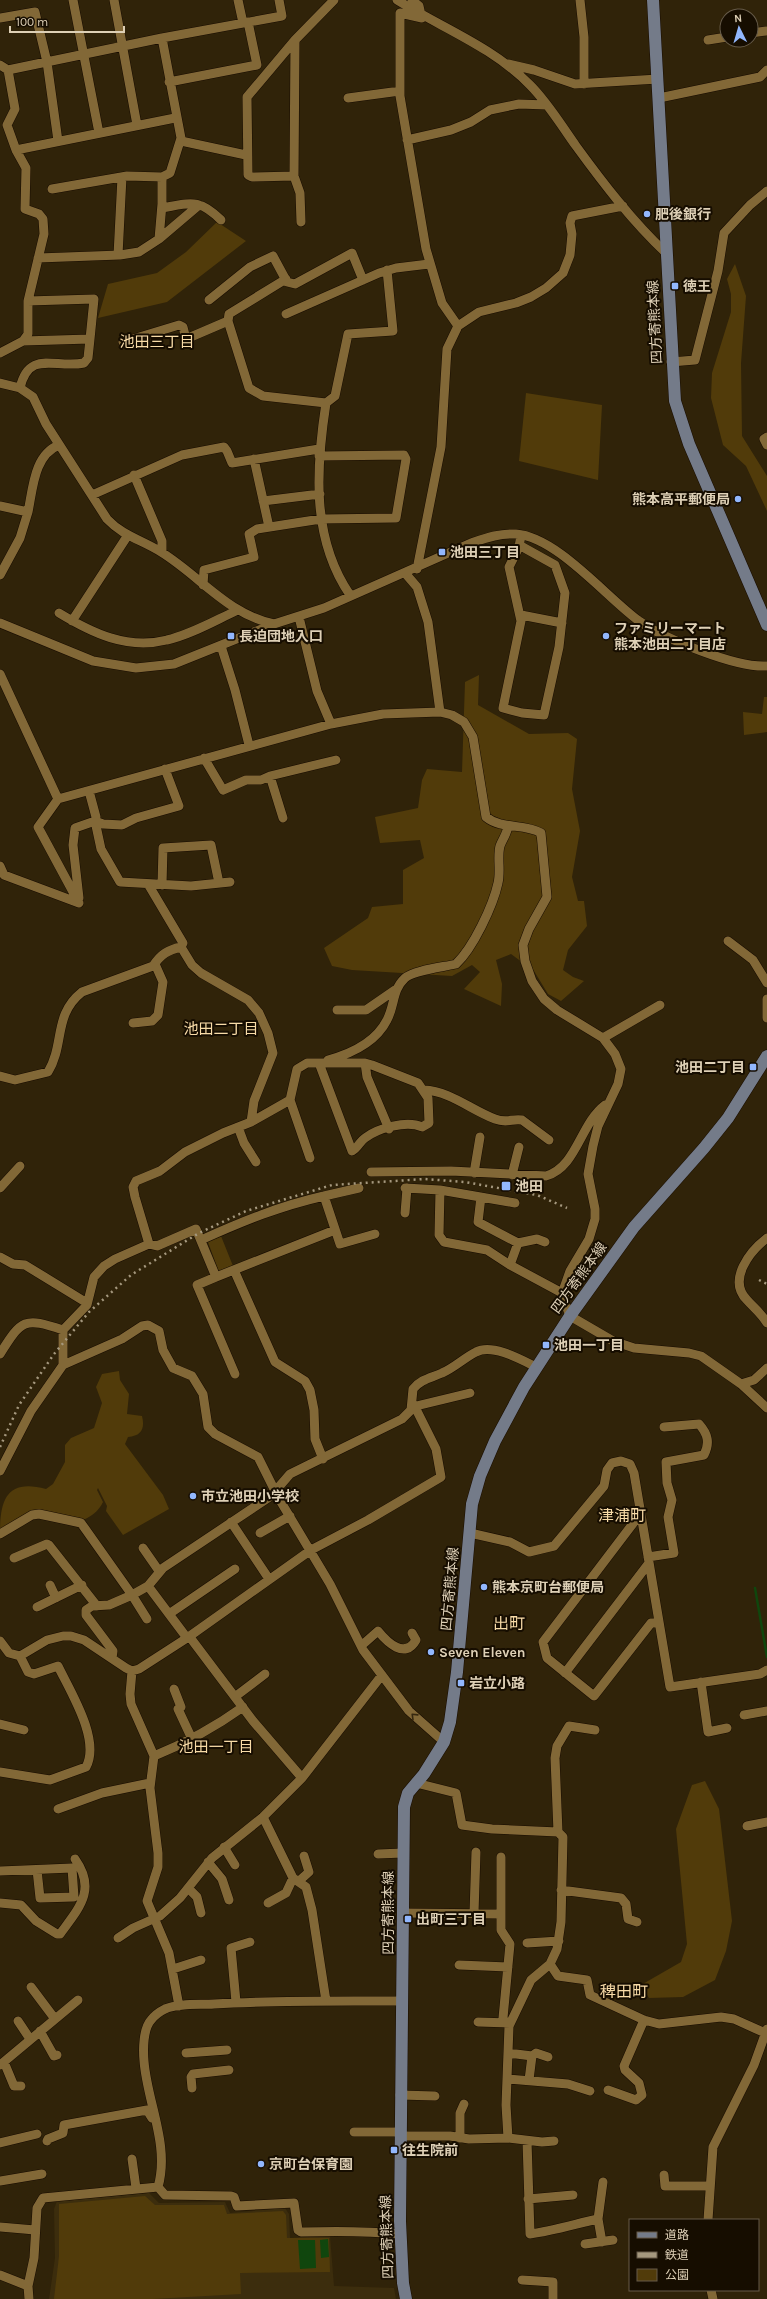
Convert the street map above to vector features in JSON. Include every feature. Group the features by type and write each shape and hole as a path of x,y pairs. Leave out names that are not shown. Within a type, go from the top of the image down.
{"main road":[{"name":"四方寄熊本線","path":"653,0 675,401 682,425 767,625"},
{"name":"四方寄熊本線","path":"406,2299 403,2284 401,2234 400,2134 404,1807 408,1793 416,1784 444,1742 450,1722 457,1672 472,1504 480,1476 496,1441 536,1367 570,1316 634,1227 704,1148 728,1118 767,1056"}],"street":[{"path":"73,0 99,133"},
{"path":"114,0 137,125"},
{"path":"169,82 257,65 246,23 238,0"},
{"path":"0,353 22,341 28,334 28,301 44,234 43,220 39,214 25,209 26,168 16,150 7,125 15,109 4,67 47,62 162,38 282,16 279,0"},
{"path":"294,176 252,177 248,175 246,155 248,97 295,40 334,0"},
{"path":"397,0 420,15 487,50 507,64 530,85 547,105 643,231 666,253"},
{"path":"412,0 419,6 420,15"},
{"path":"580,0 584,37 584,84"},
{"path":"0,18 35,12 47,62 58,141"},
{"path":"429,20 400,13 400,91 429,264 442,304 458,326"},
{"path":"52,190 122,177 162,177 170,172 180,141 162,38"},
{"path":"708,40 719,38"},
{"path":"295,40 294,176 300,193 301,222"},
{"path":"507,64 534,70 575,84 658,80"},
{"path":"659,98 760,77 767,70"},
{"path":"348,98 400,91"},
{"path":"407,140 451,130 471,122 490,110 519,104 547,105"},
{"path":"16,150 175,118"},
{"path":"180,141 246,155"},
{"path":"118,255 122,177"},
{"path":"159,239 162,208 162,177"},
{"path":"672,362 695,360 718,271 724,233 750,205 767,191"},
{"path":"162,208 190,203 209,208 222,220"},
{"path":"38,258 118,255 139,252 159,239 198,205"},
{"path":"417,569 441,447 447,348 458,326 478,312 516,303 531,297 546,288 563,273 570,254 572,234 570,223 572,216 623,206"},
{"path":"209,300 250,267 273,256 286,279 295,284 352,253 363,280"},
{"path":"286,314 387,270 429,264"},
{"path":"350,595 330,561 321,519 319,453 326,403 335,396 348,334 393,331 387,270"},
{"path":"286,279 229,314 228,321 249,388 263,396 326,403"},
{"path":"20,388 23,375 31,366 40,363 84,363 88,358 94,299 28,301"},
{"path":"123,342 179,325 183,327 186,339 228,321"},
{"path":"22,341 90,339"},
{"path":"0,383 20,388 33,397 46,424 58,444 107,519 118,530 162,552 203,585 238,610 260,621 274,624"},
{"path":"767,437 764,440 767,445"},
{"path":"0,575 20,538 28,512 38,465 49,448 58,444"},
{"path":"92,495 134,475 182,455 224,448 227,451 232,463 254,459 319,453 404,455 406,459 396,518 321,519 257,529 249,534 254,557 204,570 203,585"},
{"path":"254,459 269,528"},
{"path":"134,475 162,541 162,552"},
{"path":"263,501 320,494"},
{"path":"0,506 28,512"},
{"path":"519,545 555,565 565,593 559,647 544,715 522,713 502,708 522,621 509,567 519,545 521,535"},
{"path":"0,623 93,661 136,668 174,664 274,624 299,618 324,608 350,595 417,569 491,536 521,535 550,547 640,621 718,658 758,667 767,666"},
{"path":"72,621 128,536"},
{"path":"405,573 417,587 428,622 440,712"},
{"path":"59,612 90,632 108,638 132,642 153,642 168,640 238,610"},
{"path":"521,615 562,623"},
{"path":"299,618 317,691 331,724"},
{"path":"221,646 235,690 249,745"},
{"path":"0,674 58,799"},
{"path":"79,903 38,827 58,799 249,745 331,724 383,714 440,712 452,715 464,722 470,731 486,817 492,822 508,826 533,828 541,834 546,897 529,929 523,945 525,961 532,981 544,999 557,1010 604,1038 615,1054 621,1069 611,1100 598,1126 588,1174 595,1209 595,1219 589,1238 567,1278 564,1288 564,1294 570,1316 613,1341 634,1348 689,1353 701,1356 741,1384 767,1408"},
{"path":"204,758 223,790 246,780 261,780 270,776 336,760"},
{"path":"79,903 73,845 75,828 95,821 103,824 122,825 136,818 178,806 165,769"},
{"path":"270,776 283,818"},
{"path":"89,791 96,817 95,821 101,849 120,882 191,886 230,882"},
{"path":"337,1010 366,1010 395,990 406,977 411,974 456,964 462,959 482,923 498,882 500,846 506,836 508,826"},
{"path":"162,885 163,848 211,845 219,883"},
{"path":"0,866 2,878 79,903"},
{"path":"148,884 183,943 181,947 192,965 201,973 248,1000 259,1013 268,1033 273,1053 254,1101 251,1122"},
{"path":"728,941 754,960 767,983"},
{"path":"0,1076 15,1080 48,1072 56,1060 66,1009 74,998 82,992 127,977 155,964 167,951 181,947"},
{"path":"133,1023 152,1021 158,1015 163,982 155,964"},
{"path":"319,1063 344,1055 369,1041 387,1020 395,990"},
{"path":"767,999 767,1018"},
{"path":"604,1038 660,1005"},
{"path":"310,1158 290,1100 297,1069 307,1063 319,1063 365,1064 418,1083 428,1098 429,1124 422,1128 405,1124 389,1128 365,1138 352,1151 319,1063"},
{"path":"365,1064 367,1077 389,1128"},
{"path":"424,1090 443,1093 473,1110 496,1119 506,1122 522,1120 549,1140"},
{"path":"150,1244 135,1198 133,1187 136,1181 160,1171 185,1152 251,1122 290,1100"},
{"path":"371,1172 474,1172 546,1176 556,1173 565,1164 589,1123 601,1108 611,1100"},
{"path":"238,1127 244,1143 256,1162"},
{"path":"474,1172 480,1137"},
{"path":"512,1175 519,1147"},
{"path":"0,1188 20,1166"},
{"path":"201,1240 249,1218 288,1204 359,1188"},
{"path":"405,1213 406,1188 440,1190 515,1203"},
{"path":"440,1190 439,1236 444,1242 487,1250 510,1265 564,1294"},
{"path":"324,1196 340,1244 375,1234"},
{"path":"481,1196 478,1222 518,1243 537,1239 545,1242"},
{"path":"63,1365 63,1330 87,1303 94,1277 104,1266 115,1259 150,1244 157,1246 196,1229 216,1277"},
{"path":"235,1374 197,1285 335,1230"},
{"path":"767,1238 747,1258 739,1277 741,1291 746,1300 762,1314 767,1323"},
{"path":"510,1265 518,1243"},
{"path":"0,1257 13,1264 24,1265 87,1303"},
{"path":"234,1270 275,1362 305,1380 310,1390 314,1410 315,1439 323,1459"},
{"path":"0,1354 15,1331 25,1324 35,1321 63,1330"},
{"path":"0,1471 31,1411 63,1365 122,1339 142,1326 148,1325 159,1331 163,1350 173,1368 192,1376 203,1394 208,1427 215,1434 258,1457 275,1490 311,1550 361,1646 409,1711 444,1742"},
{"path":"412,1407 413,1389 416,1385 423,1380 442,1373 477,1351 491,1350 510,1355 536,1367"},
{"path":"741,1384 754,1380 767,1368"},
{"path":"112,1658 113,1650 85,1612 92,1606 108,1605 132,1595 148,1586 159,1571 271,1496 290,1474 402,1419 412,1407 470,1393"},
{"path":"0,1641 9,1653 20,1656 47,1640 63,1636 84,1640 100,1652 132,1671 139,1669 188,1637 311,1550 368,1520 440,1477 436,1449 417,1411 412,1407"},
{"path":"565,1673 649,1560 674,1553 668,1517 672,1500 667,1483 666,1462 704,1455 708,1447 706,1432 699,1424 664,1428"},
{"path":"470,1533 510,1542 529,1552 554,1546 604,1486 607,1470 612,1463 621,1460 630,1464 634,1473 670,1687 760,1674 767,1670"},
{"path":"641,1513 543,1642 547,1658 594,1696 651,1623 659,1622"},
{"path":"0,1534 32,1515 46,1515 81,1523 132,1595 147,1619"},
{"path":"260,1534 290,1516"},
{"path":"231,1522 269,1579"},
{"path":"14,1558 47,1544 82,1585 97,1606"},
{"path":"143,1548 159,1571"},
{"path":"169,1614 235,1569"},
{"path":"50,1585 56,1598"},
{"path":"37,1607 82,1585"},
{"path":"148,1586 236,1696 273,1746 302,1778"},
{"path":"361,1646 378,1631 387,1642 397,1648 405,1650 413,1646 416,1640 412,1633"},
{"path":"0,1772 50,1780 86,1768 89,1763 90,1744 82,1714 58,1666 34,1674 28,1672 20,1656"},
{"path":"132,1671 130,1694 131,1704 154,1756 150,1783 158,1853 158,1867 146,1898 166,1943 173,1969 179,2006"},
{"path":"236,1696 265,1674"},
{"path":"118,1938 133,1928 155,1919 180,1898 208,1862 224,1847 263,1817 302,1778 382,1675"},
{"path":"701,1682 708,1732 727,1728"},
{"path":"174,1689 181,1707 178,1709 192,1739"},
{"path":"154,1756 192,1739 225,1720 243,1707"},
{"path":"744,1715 767,1711"},
{"path":"0,1724 24,1730"},
{"path":"508,2138 508,2022 531,1980 550,1964 559,1941 563,1837 558,1832 555,1789 558,1746 569,1726 595,1730"},
{"path":"58,1809 102,1793 150,1783"},
{"path":"416,1784 456,1792 462,1825 492,1829 558,1832"},
{"path":"263,1817 296,1880 306,1887 312,1910 326,2001"},
{"path":"746,1826 767,1822"},
{"path":"224,1847 235,1865"},
{"path":"474,1914 476,1852"},
{"path":"378,1854 403,1853"},
{"path":"268,1903 286,1893 296,1880 310,1872 304,1856"},
{"path":"501,1857 502,1934 510,1944 503,2018 508,2022"},
{"path":"0,1903 21,1905 36,1921 60,1934 84,1899 84,1878 75,1860 65,1864"},
{"path":"208,1862 222,1879 229,1900"},
{"path":"0,1870 74,1869 74,1897 40,1898 37,1870"},
{"path":"188,1888 200,1898 201,1913"},
{"path":"561,1890 621,1898 626,1904 628,1919 637,1922"},
{"path":"403,1914 501,1914"},
{"path":"527,1943 559,1941"},
{"path":"236,2002 231,1948 250,1942"},
{"path":"173,1969 201,1960"},
{"path":"550,1964 558,1976 587,1980 590,1994 644,2020 659,2024 721,2017 734,2019 766,2030 754,2065 713,2147 708,2219"},
{"path":"459,1965 508,1967"},
{"path":"31,1987 55,2019"},
{"path":"21,2086 14,2086 2,2064 78,2000"},
{"path":"158,2187 161,2168 160,2147 156,2118 145,2073 143,2052 147,2027 150,2020 162,2012 179,2006 236,2002 402,2001"},
{"path":"608,2090 636,2100 642,2096 640,2083 625,2070 624,2066 644,2020"},
{"path":"18,2021 30,2039"},
{"path":"478,2022 508,2022"},
{"path":"40,2031 54,2056 57,2055"},
{"path":"186,2053 227,2050"},
{"path":"508,2053 532,2056 536,2053 548,2057"},
{"path":"529,2080 532,2056"},
{"path":"192,2088 191,2077 193,2074 229,2070"},
{"path":"507,2079 568,2084 590,2090"},
{"path":"400,2095 435,2096"},
{"path":"460,2138 460,2113 464,2104"},
{"path":"47,2142 48,2139 63,2132 64,2125 147,2110 151,2118 156,2118"},
{"path":"354,2132 460,2138 508,2138 527,2141 554,2141"},
{"path":"0,2143 37,2134"},
{"path":"527,2141 530,2234 551,2232 564,2226 598,2219"},
{"path":"132,2159 136,2188"},
{"path":"0,2181 42,2174"},
{"path":"664,2175 665,2186 710,2186"},
{"path":"602,2242 598,2219 604,2182"},
{"path":"29,2299 28,2286 34,2258 37,2208 43,2198 158,2187"},
{"path":"158,2187 165,2195 231,2196 234,2197 237,2206 294,2203 298,2230 301,2232 337,2231 350,2233 401,2234"},
{"path":"528,2199 573,2195"},
{"path":"0,2227 36,2230"},
{"path":"585,2244 613,2240"},
{"path":"0,2275 28,2286"},
{"path":"522,2280 553,2282 553,2299"}],"shaded area":[{"path":"149,2193 159,2203 225,2202 230,2213 285,2208 289,2214 290,2238 330,2236 334,2286 394,2288 396,2299 49,2299 55,2258 54,2209 57,2201"},
{"path":"328,2239 329,2257 321,2258 320,2240"},
{"path":"298,2240 315,2240 316,2268 300,2269"}],"green space":[{"path":"217,222 246,241 167,302 98,318 108,284 157,273 186,252"},
{"path":"735,264 746,296 741,363 742,436 767,476 767,511 746,466 723,445 711,398 712,373 731,312 731,294 727,279"},
{"path":"526,393 602,405 598,480 519,461"},
{"path":"479,675 478,705 529,734 568,733 577,739 572,789 580,831 572,877 578,901 584,901 587,926 568,950 563,970 573,977 584,981 561,1001 548,994 534,971 511,954 496,960 502,984 501,1006 464,989 480,972 472,965 452,976 352,970 332,966 324,948 368,918 372,907 403,904 403,870 424,858 420,840 380,843 375,817 418,808 422,780 427,769 462,772 465,682"},
{"path":"764,697 767,697 767,732 744,735 743,712 762,714"},
{"path":"221,1236 233,1266 219,1272 208,1242"},
{"path":"119,1371 120,1380 129,1394 127,1414 142,1416 143,1420 143,1428 141,1431 137,1435 128,1437 125,1444 163,1495 169,1509 123,1535 106,1511 107,1506 98,1488 97,1490 103,1502 97,1511 84,1520 80,1521 38,1513 0,1533 2,1510 9,1494 15,1489 23,1487 46,1489 53,1484 65,1462 65,1445 71,1438 94,1428 102,1403 96,1387 102,1374"},
{"path":"705,1781 719,1809 732,1921 726,1951 715,1980 683,1997 649,1998 641,1985 681,1962 687,1944 676,1829 692,1785"},
{"path":"145,2196 155,2205 224,2205 227,2214 283,2211 286,2215 287,2238 329,2238 330,2272 240,2273 241,2294 153,2299 54,2299 59,2256 59,2204"}],"waterway":[{"path":"755,1588 767,1657"}],"railway":[{"path":"0,1447 19,1405 54,1354 89,1312 131,1275 199,1233 246,1211 332,1185 425,1179 465,1182 537,1195 567,1208"},
{"path":"759,1280 767,1284"}],"place":[{"name":"肥後銀行","path":"647,214"},
{"name":"徳王","path":"675,286"},
{"name":"熊本高平郵便局","path":"738,499"},
{"name":"池田三丁目","path":"442,552"},
{"name":"長迫団地入口","path":"231,636"},
{"name":"ファミリーマート 熊本池田二丁目店","path":"606,636"},
{"name":"池田二丁目","path":"753,1067"},
{"name":"池田","path":"506,1186"},
{"name":"池田一丁目","path":"546,1345"},
{"name":"市立池田小学校","path":"193,1496"},
{"name":"熊本京町台郵便局","path":"484,1587"},
{"name":"Seven Eleven","path":"431,1652"},
{"name":"岩立小路","path":"461,1683"},
{"name":"出町三丁目","path":"408,1919"},
{"name":"往生院前","path":"394,2150"},
{"name":"京町台保育園","path":"261,2164"}],"district":[{"name":"池田三丁目","path":"157,342"},
{"name":"池田二丁目","path":"221,1029"},
{"name":"津浦町","path":"622,1515"},
{"name":"出町","path":"509,1623"},
{"name":"池田一丁目","path":"216,1747"},
{"name":"稗田町","path":"624,1991"}]}
